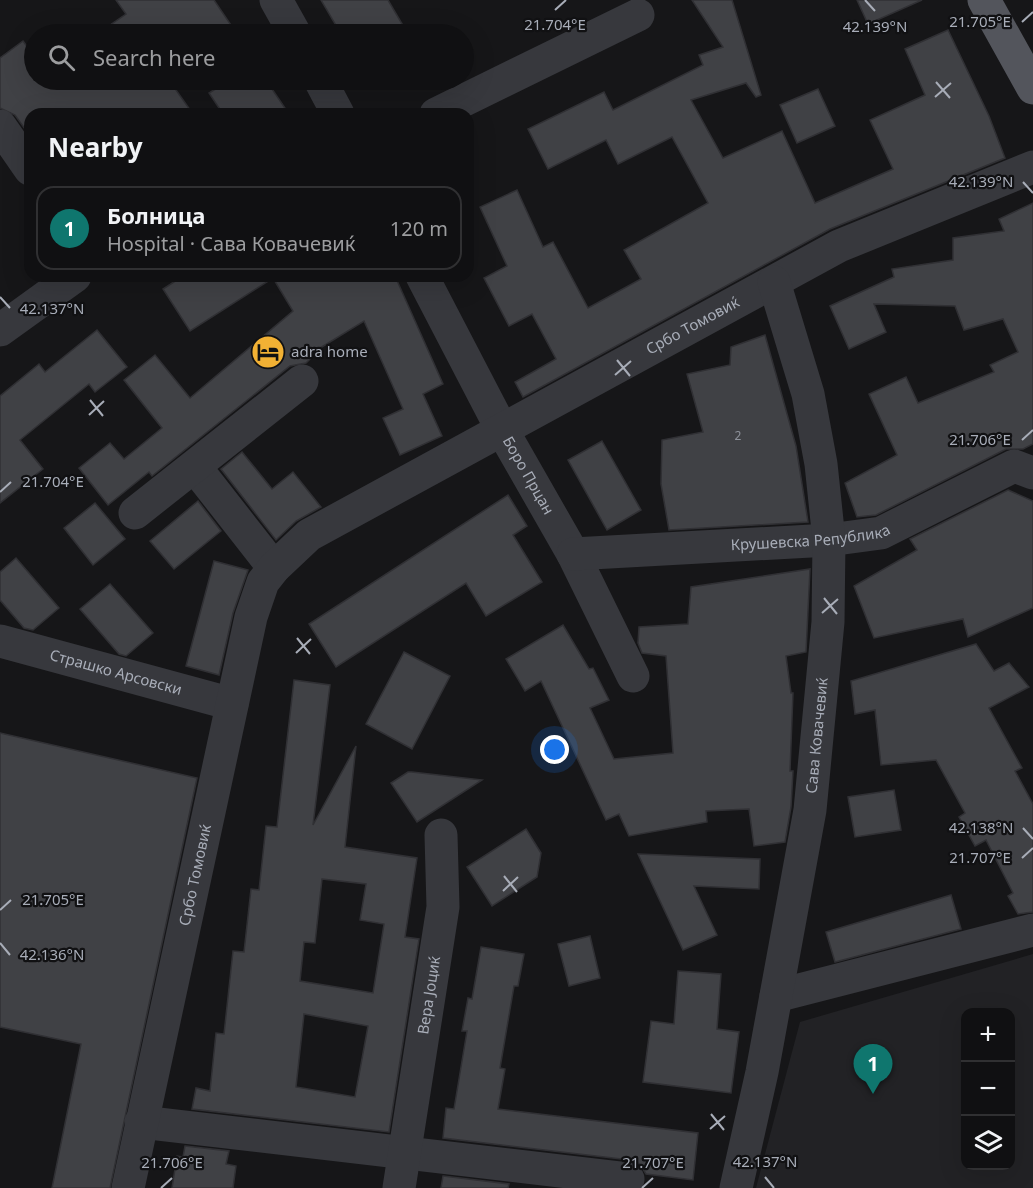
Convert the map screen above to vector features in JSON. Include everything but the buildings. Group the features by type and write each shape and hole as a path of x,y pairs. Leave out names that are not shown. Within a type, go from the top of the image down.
{"main road":[{"path":"984,0 1033,88"}],"street":[{"path":"276,0 289,24"},
{"path":"448,108 638,15"},
{"path":"0,126 24,160"},
{"name":"Србо Томовиќ","path":"128,1188 251,617 263,582 274,568 309,535 501,428 839,246 1033,167"},
{"path":"0,330 67,282"},
{"name":"Боро Прцан","path":"425,282 501,428 573,554 633,676"},
{"name":"Сава Ковачевиќ","path":"736,1188 776,996 810,810 828,622 829,540 820,464 808,394 774,282"},
{"path":"135,513 302,381"},
{"path":"195,466 274,568"},
{"name":"Крушевска Република","path":"573,554 829,540 881,533 1014,466 1033,473"},
{"name":"Страшко Арсовски","path":"0,641 232,704"},
{"name":"Вера Јоциќ","path":"399,1188 406,1155 443,907 441,836"},
{"path":"776,996 981,941 1033,930"},
{"path":"141,1122 406,1155 628,1179"}],"shaded area":[{"path":"1033,954 1033,1188 756,1188 800,1022"}],"place":[{"name":"adra home","path":"268,352"},
{"name":"Болница","path":"873,1094"}]}
